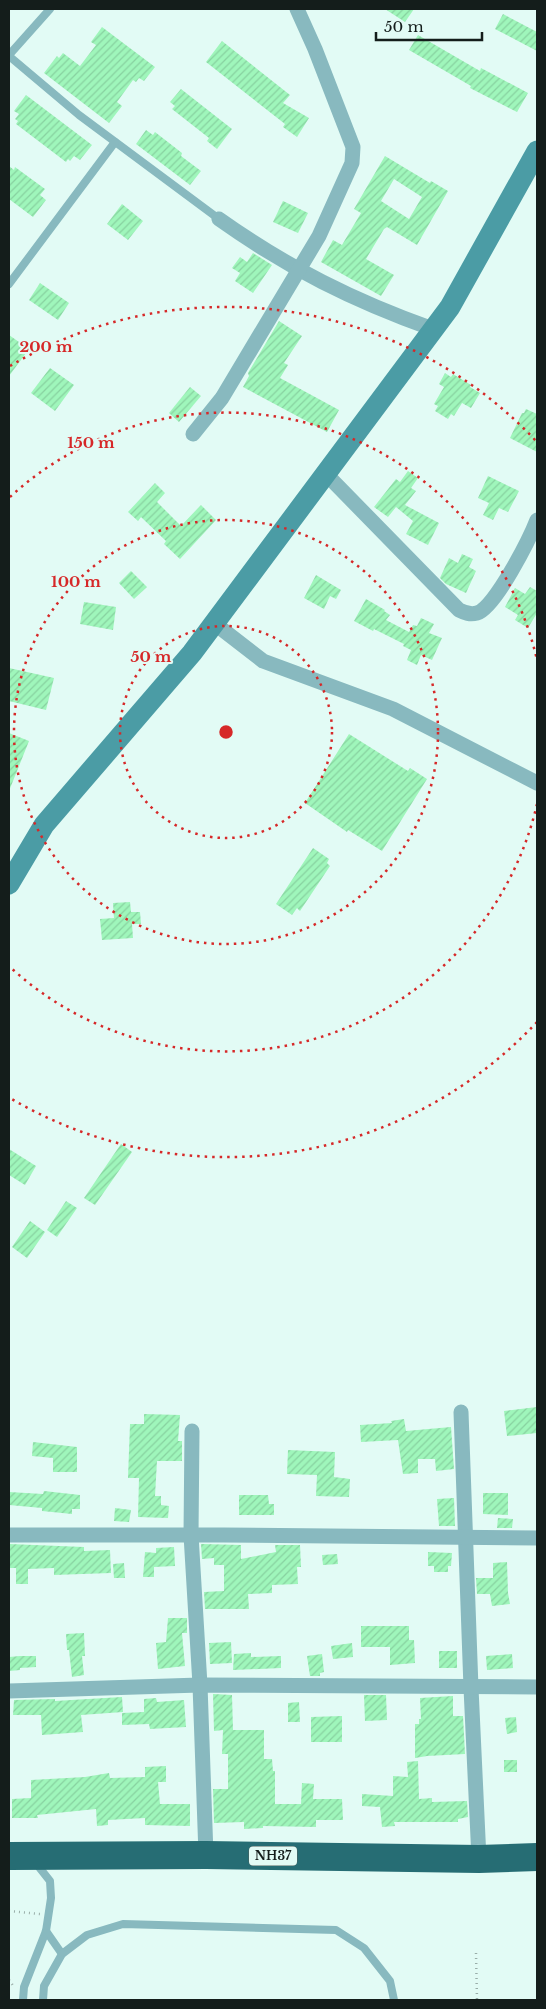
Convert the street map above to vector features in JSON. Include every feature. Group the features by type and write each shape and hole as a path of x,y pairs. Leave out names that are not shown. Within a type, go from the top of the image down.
{"highway":[{"name":"NH37","path":"19,1856 206,1855 479,1859 537,1857"}],"street":[{"path":"193,434 222,398 319,236 352,164 353,148 315,49 297,9"},
{"path":"9,884 44,825 192,653 450,307 535,161"},
{"path":"219,219 297,271 349,297 433,329"},
{"path":"326,474 459,610 468,614 479,613 488,606 509,575 537,520"},
{"path":"214,623 263,661 393,709 537,783"},
{"path":"461,1412 479,1859"},
{"path":"192,1431 191,1535 200,1685 206,1855"},
{"path":"9,1535 537,1538"},
{"path":"9,1691 200,1685 537,1687"}],"lane":[{"path":"50,9 9,55 79,116 219,219"},
{"path":"9,284 115,142"},
{"path":"19,1856 50,1881 51,1898 46,1931 24,1987 23,2000"},
{"path":"43,2000 44,1986 62,1954 87,1935 123,1924 336,1930 364,1948 390,1981 394,2000"},
{"path":"46,1931 62,1954"}],"path":[{"path":"9,1911 48,1915"},
{"path":"476,1953 477,2000"}],"building":[{"path":"385,9 414,9 405,22"},
{"path":"503,14 537,32 537,51 495,29"},
{"path":"102,27 155,67 144,81 139,78 136,82 133,80 117,102 122,106 109,123 44,73 57,56 59,58 63,53 80,66 96,45 91,42"},
{"path":"418,35 480,71 481,68 528,93 517,112 470,88 471,86 409,50"},
{"path":"222,41 290,95 283,103 309,118 297,137 283,127 285,124 206,62"},
{"path":"181,89 232,129 217,149 207,141 209,138 172,109 175,106 170,102"},
{"path":"26,95 92,145 80,160 74,156 70,161 68,159 66,162 16,124 18,121 15,119 19,114 14,111"},
{"path":"146,130 153,135 155,132 201,171 190,185 136,144"},
{"path":"385,156 430,183 431,181 448,191 417,245 387,227 384,229 366,259 394,275 381,296 321,262 333,240 342,245 361,213 354,209","holes":["394,179 422,197 409,219 381,201"]},
{"path":"9,166 14,170 15,167 45,189 40,195 46,200 33,217 9,199"},
{"path":"283,201 308,213 298,233 273,222"},
{"path":"122,204 143,221 128,240 107,224"},
{"path":"253,253 272,265 253,293 235,281 240,273 232,268 240,257 247,262"},
{"path":"40,283 69,303 58,320 29,300"},
{"path":"279,321 302,336 284,363 288,365 280,378 339,410 327,432 243,387 249,376 248,373"},
{"path":"9,335 29,349 9,376"},
{"path":"50,368 74,385 55,411 31,393"},
{"path":"445,373 451,377 453,374 480,393 471,408 462,403 454,416 451,414 448,419 435,411 438,406 434,404 444,387 439,384"},
{"path":"190,387 201,396 179,422 169,413"},
{"path":"526,409 537,414 537,452 510,438 522,413"},
{"path":"408,471 418,478 411,488 416,491 405,505 439,523 428,545 406,534 413,521 396,507 388,517 374,507 396,479 400,482"},
{"path":"488,476 519,491 508,512 499,508 493,520 483,515 489,503 478,498"},
{"path":"155,483 165,493 157,502 181,526 201,505 216,520 180,559 164,544 166,541 141,517 138,521 128,512"},
{"path":"462,554 473,559 469,567 476,571 466,593 446,584 440,578 449,558 458,563"},
{"path":"131,571 147,587 134,599 119,583"},
{"path":"316,575 341,590 336,599 330,596 324,609 304,598"},
{"path":"530,587 537,591 537,613 528,628 515,620 518,615 505,607 515,588 525,594"},
{"path":"366,599 390,615 386,620 409,632 413,625 417,626 421,618 434,624 429,633 442,638 432,660 421,655 417,665 407,660 411,650 403,646 404,644 354,621"},
{"path":"84,602 116,607 113,630 80,624"},
{"path":"9,668 54,678 46,710 9,701"},
{"path":"9,733 29,741 9,791"},
{"path":"349,734 408,771 410,768 427,779 382,851 348,830 347,832 305,803"},
{"path":"313,848 329,859 327,863 330,866 300,911 297,908 292,915 276,904"},
{"path":"130,902 131,912 140,912 141,924 132,924 133,938 102,940 100,919 114,918 113,903"},
{"path":"121,1144 132,1152 95,1205 84,1198"},
{"path":"9,1149 36,1166 25,1185 9,1175"},
{"path":"66,1201 77,1208 57,1237 47,1230"},
{"path":"30,1221 45,1232 27,1258 12,1247"},
{"path":"537,1407 537,1433 507,1436 504,1411"},
{"path":"144,1414 180,1415 178,1441 182,1441 182,1461 157,1461 155,1496 161,1496 161,1505 169,1506 168,1518 138,1517 139,1478 128,1478 130,1424 144,1424"},
{"path":"404,1419 406,1431 451,1427 454,1469 436,1471 435,1459 418,1459 418,1473 403,1474 398,1440 361,1442 360,1425 392,1423 391,1421"},
{"path":"33,1442 77,1447 77,1472 53,1472 53,1458 32,1456"},
{"path":"288,1450 335,1452 334,1477 350,1479 349,1497 316,1496 317,1475 287,1474"},
{"path":"44,1491 80,1495 80,1509 72,1509 72,1514 42,1511 42,1508 9,1505 9,1492 43,1494"},
{"path":"483,1493 508,1493 508,1515 483,1514"},
{"path":"239,1495 268,1495 269,1504 274,1504 274,1515 239,1515"},
{"path":"454,1498 455,1526 439,1526 437,1499"},
{"path":"115,1508 131,1510 129,1522 114,1521"},
{"path":"498,1518 513,1519 512,1528 497,1528"},
{"path":"9,1544 84,1547 84,1551 110,1550 111,1573 54,1575 54,1568 28,1569 28,1584 16,1584 16,1568 10,1568"},
{"path":"201,1544 241,1545 241,1559 276,1552 275,1545 300,1545 301,1567 297,1567 298,1584 272,1585 272,1593 248,1594 249,1609 205,1609 204,1592 224,1591 224,1565 214,1565 214,1558 202,1559"},
{"path":"174,1547 175,1566 154,1567 154,1577 143,1577 145,1552 156,1553 156,1548"},
{"path":"428,1552 452,1553 451,1566 448,1566 448,1572 434,1572 434,1566 428,1566"},
{"path":"337,1554 338,1564 323,1565 322,1555"},
{"path":"507,1562 510,1604 492,1606 490,1594 477,1594 476,1578 493,1578 493,1563"},
{"path":"124,1563 125,1578 114,1578 113,1564"},
{"path":"168,1618 187,1618 187,1633 182,1633 185,1666 158,1669 156,1643 166,1642"},
{"path":"361,1626 409,1626 409,1640 414,1640 415,1663 390,1665 390,1647 361,1647"},
{"path":"84,1633 85,1656 82,1656 84,1675 72,1677 66,1634"},
{"path":"231,1642 232,1663 210,1664 209,1643"},
{"path":"352,1643 353,1657 333,1659 331,1646"},
{"path":"439,1651 457,1651 457,1668 439,1668"},
{"path":"251,1653 251,1657 281,1656 281,1668 233,1670 234,1654"},
{"path":"322,1654 324,1672 320,1673 320,1676 310,1676 307,1656"},
{"path":"512,1654 513,1668 487,1670 486,1656"},
{"path":"36,1656 36,1667 9,1671 9,1657"},
{"path":"213,1694 232,1695 233,1730 264,1730 264,1759 272,1759 273,1771 275,1771 275,1804 301,1804 302,1783 314,1784 313,1799 342,1799 343,1820 316,1820 316,1827 263,1826 263,1828 244,1829 244,1822 214,1823 213,1789 228,1789 228,1754 222,1754 223,1730 214,1731"},
{"path":"364,1695 386,1695 387,1720 365,1721"},
{"path":"453,1696 453,1716 463,1716 465,1754 415,1758 415,1724 419,1724 419,1719 421,1719 420,1698"},
{"path":"122,1697 123,1712 81,1715 83,1732 42,1735 41,1715 13,1715 14,1700 55,1699 55,1701"},
{"path":"156,1698 157,1702 184,1700 186,1727 150,1729 149,1724 122,1725 122,1713 144,1712 144,1699"},
{"path":"299,1702 300,1722 288,1722 288,1703"},
{"path":"342,1716 342,1742 311,1742 311,1717"},
{"path":"516,1717 517,1732 507,1734 505,1718"},
{"path":"504,1760 517,1760 517,1772 504,1772"},
{"path":"418,1761 419,1799 432,1798 432,1802 467,1801 468,1817 458,1819 458,1822 394,1822 395,1826 382,1827 380,1807 362,1806 362,1794 393,1796 393,1776 408,1777 407,1762"},
{"path":"166,1766 166,1782 158,1782 160,1804 190,1804 190,1826 145,1825 145,1818 108,1820 108,1825 97,1826 96,1809 37,1815 38,1818 12,1818 12,1799 31,1798 31,1780 85,1777 109,1773 110,1778 145,1777 145,1767"}]}
